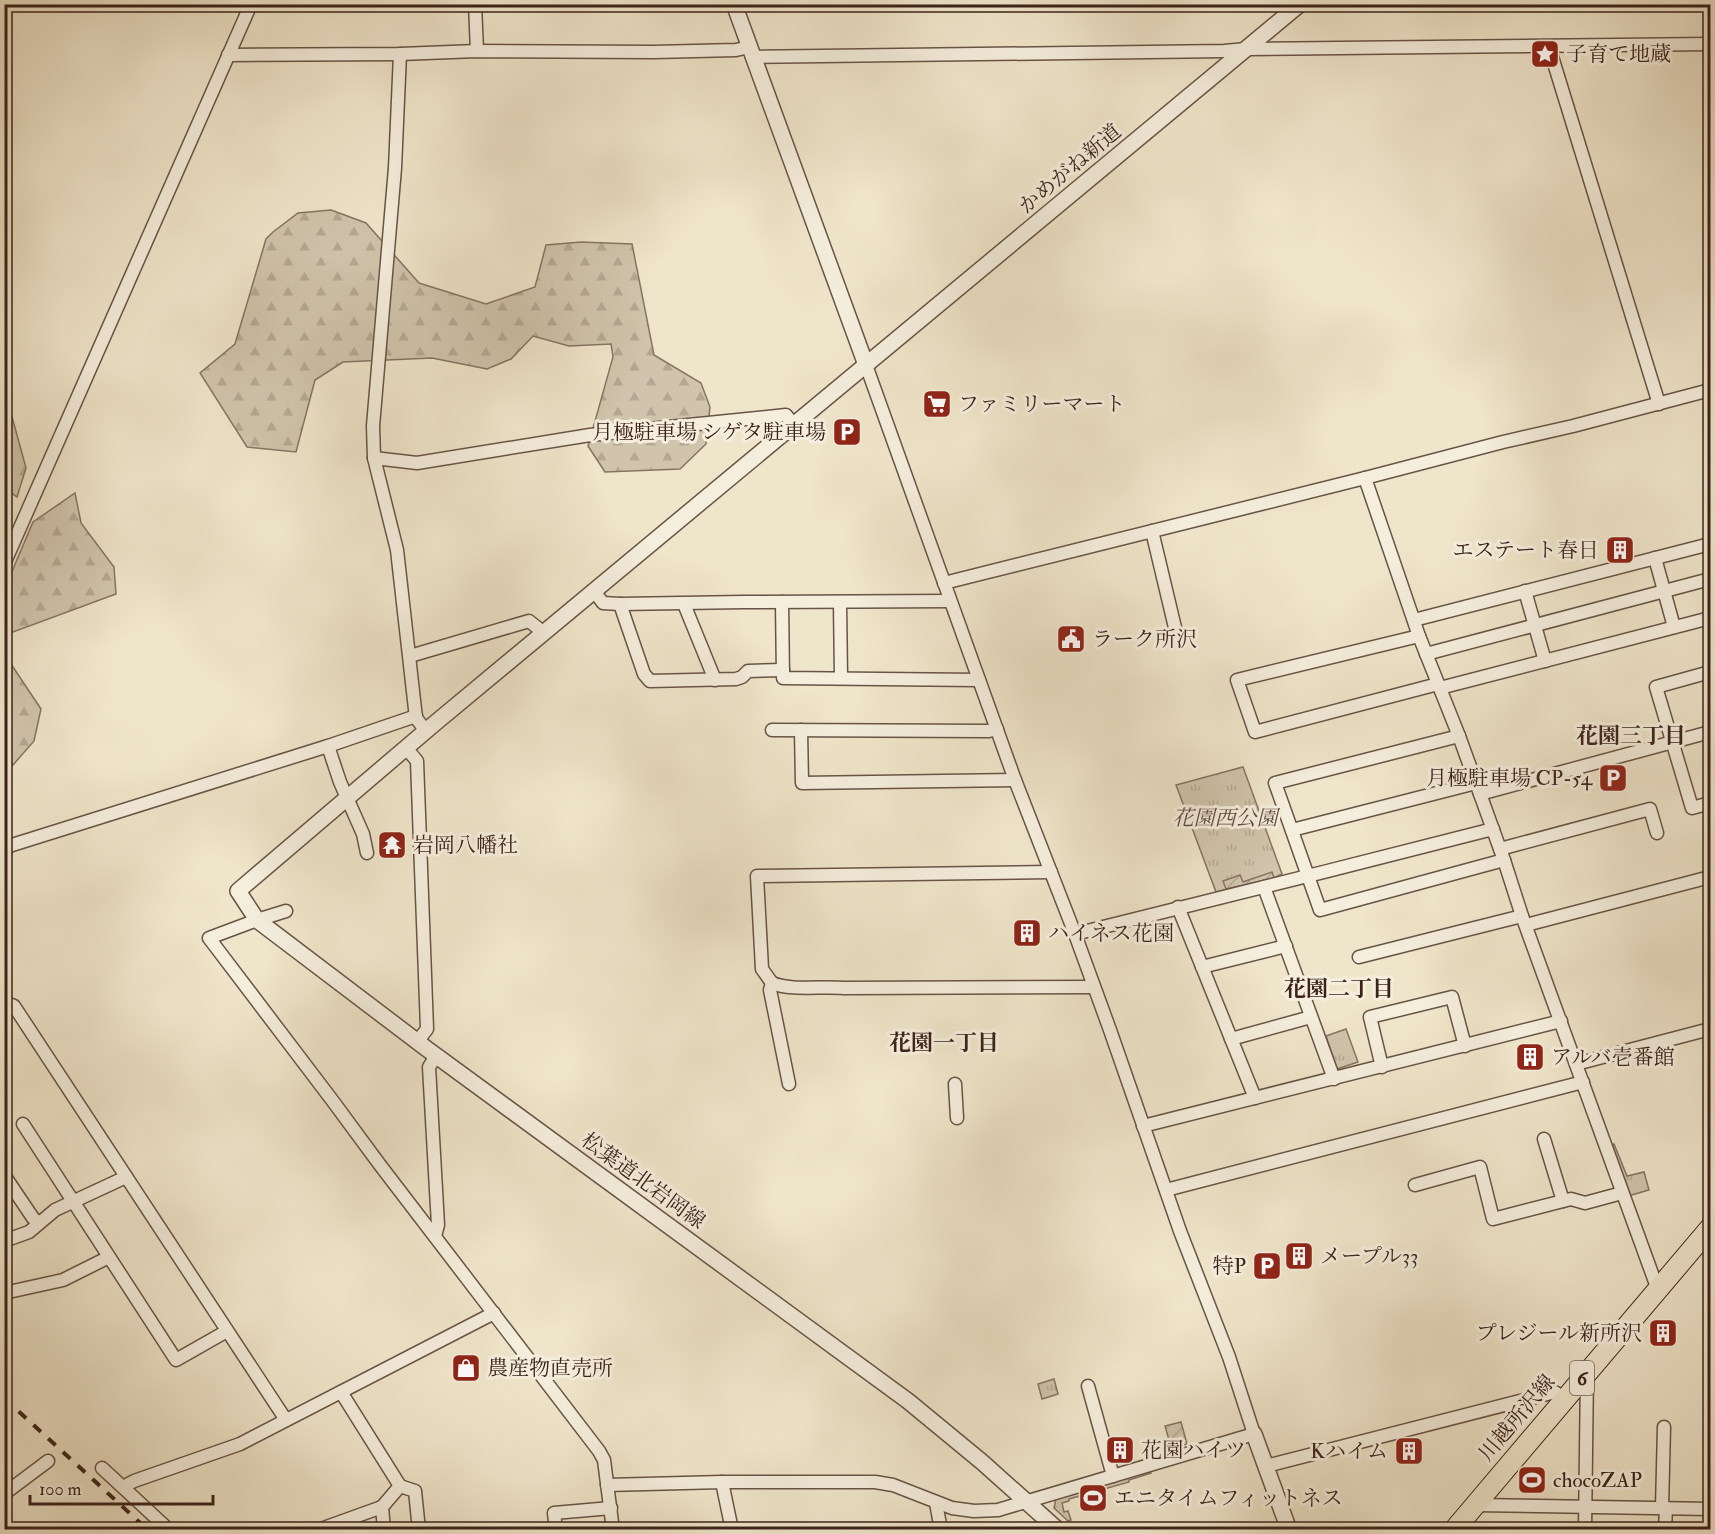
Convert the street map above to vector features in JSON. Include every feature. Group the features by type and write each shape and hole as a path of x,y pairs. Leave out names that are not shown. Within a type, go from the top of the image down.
{"main road":[{"name":"川越所沢線","path":"1454,1530 1710,1228"}],"street":[{"path":"4,564 251,4"},
{"path":"475,4 477,51"},
{"path":"734,4 1015,780 1075,934 1166,1190 1229,1357 1288,1530"},
{"name":"かめがね新道","path":"238,891 426,731 1300,4"},
{"path":"228,55 477,51 736,50 750,52 1710,44"},
{"path":"1549,46 1659,404"},
{"path":"400,54 394,168 373,426 374,458 397,550 416,718 426,731"},
{"path":"944,583 1710,390"},
{"path":"374,458 417,463 590,435 786,415 794,424"},
{"path":"1365,478 1419,636 1459,736 1658,1290"},
{"path":"1152,531 1177,636"},
{"path":"1414,620 1710,544"},
{"path":"1655,558 1674,627"},
{"path":"1426,654 1710,579"},
{"path":"594,591 603,603 620,604 950,602"},
{"path":"1525,591 1545,661"},
{"path":"782,602 783,678 979,680"},
{"path":"840,603 841,678"},
{"path":"620,604 646,678 650,681 736,679 748,671 783,670"},
{"path":"684,604 715,680"},
{"path":"1419,636 1238,680 1255,732 1710,618"},
{"path":"410,656 529,621 544,633"},
{"path":"1710,672 1656,687 1692,808 1710,803"},
{"path":"4,850 12,845 328,746 416,716"},
{"path":"772,730 989,731 997,729"},
{"path":"801,730 802,783 1015,780"},
{"path":"1292,830 1710,732"},
{"path":"1459,736 1275,783 1310,876 1320,910 1650,809 1657,833"},
{"path":"328,746 340,782 363,834 367,853"},
{"path":"406,748 417,761 421,852 427,1029 417,1042"},
{"path":"1075,934 1492,829"},
{"path":"1051,872 757,876 762,969 772,983 781,987 1094,987"},
{"path":"1359,957 1710,877"},
{"path":"1264,887 1334,1079"},
{"name":"松葉道北岩岡線","path":"238,891 257,920 417,1042 908,1401 982,1462 1058,1530"},
{"path":"1178,907 1255,1098"},
{"path":"286,911 209,938 599,1451 604,1460 614,1530"},
{"path":"1202,967 1286,946"},
{"path":"772,983 770,990 789,1084"},
{"path":"1382,1067 1370,1017 1452,997 1465,1046"},
{"path":"4,1008 14,1006 286,1420"},
{"path":"1231,1039 1311,1017"},
{"path":"1143,1126 1561,1021"},
{"path":"1576,1064 1710,1029"},
{"path":"435,1236 438,1225 429,1067 436,1056"},
{"path":"1166,1190 1582,1082"},
{"path":"955,1084 957,1118"},
{"path":"23,1124 176,1360 227,1331"},
{"path":"1544,1139 1563,1201"},
{"path":"1415,1185 1480,1167 1493,1219 1571,1198 1585,1203 1622,1193"},
{"path":"4,1175 33,1218 39,1223"},
{"path":"4,1241 29,1232 55,1210 126,1177"},
{"path":"4,1293 63,1280 109,1257"},
{"path":"123,1488 134,1481 240,1444 494,1313"},
{"path":"1585,1530 1587,1372"},
{"path":"1088,1386 1113,1476"},
{"path":"341,1392 400,1486 415,1491 419,1530"},
{"path":"1266,1466 1555,1392 1564,1400"},
{"path":"1664,1427 1665,1530"},
{"path":"607,1485 875,1482 893,1485 936,1503 963,1510 986,1511 1028,1503 1254,1434"},
{"path":"4,1494 48,1461"},
{"path":"102,1468 169,1530"},
{"path":"722,1482 732,1530"},
{"path":"318,1530 382,1507 400,1486"},
{"path":"936,1503 941,1530"},
{"path":"1475,1505 1710,1509"},
{"path":"382,1507 384,1530"},
{"path":"556,1530 554,1514 610,1508"}],"green space":[{"path":"331,210 366,223 419,283 486,304 535,287 546,245 581,242 632,244 654,355 701,383 710,407 706,444 680,469 605,472 588,446 613,357 611,344 569,346 533,336 511,359 487,369 432,358 343,362 315,380 296,452 247,447 200,373 235,344 266,239 298,213"},
{"path":"5,391 26,468 17,497 5,488"},
{"path":"75,493 81,523 114,567 116,594 5,635 5,588 33,522"},
{"path":"5,655 41,709 34,741 13,765 5,767"},
{"name":"花園西公園","path":"1243,767 1282,874 1216,892 1176,785"},
{"path":"1272,872 1274,878 1226,889 1223,881 1240,875 1243,882"},
{"path":"1346,1029 1358,1062 1337,1069 1326,1036"},
{"path":"1614,1144 1627,1176 1644,1172 1649,1190 1628,1196 1612,1148"},
{"path":"1054,1379 1058,1394 1042,1399 1038,1384"},
{"path":"1181,1422 1187,1444 1171,1447 1165,1426"},
{"path":"1150,1471 1151,1473 1129,1480 1129,1482 1062,1503 1064,1512 1068,1511 1071,1520 1068,1521 1054,1508 1056,1498"}],"railway":[{"path":"4,1398 148,1530"}],"place":[{"name":"子育て地蔵","path":"1545,54"},
{"name":"ファミリーマート","path":"937,404"},
{"name":"月極駐車場 シゲタ駐車場","path":"847,432"},
{"name":"エステート春日","path":"1620,550"},
{"name":"ラーク所沢","path":"1071,639"},
{"name":"月極駐車場 CP-54","path":"1613,778"},
{"name":"岩岡八幡社","path":"392,845"},
{"name":"ハイネス花園","path":"1027,933"},
{"name":"アルバ壱番館","path":"1530,1057"},
{"name":"メープル33","path":"1299,1256"},
{"name":"特P","path":"1267,1266"},
{"name":"プレジール新所沢","path":"1663,1333"},
{"name":"農産物直売所","path":"466,1368"},
{"name":"花園ハイツ","path":"1120,1450"},
{"name":"Kハイム","path":"1409,1451"},
{"name":"chocoZAP","path":"1532,1480"},
{"name":"エニタイムフィットネス","path":"1093,1498"}],"district":[{"name":"花園三丁目","path":"1631,736"},
{"name":"花園二丁目","path":"1339,989"},
{"name":"花園一丁目","path":"944,1043"}]}
